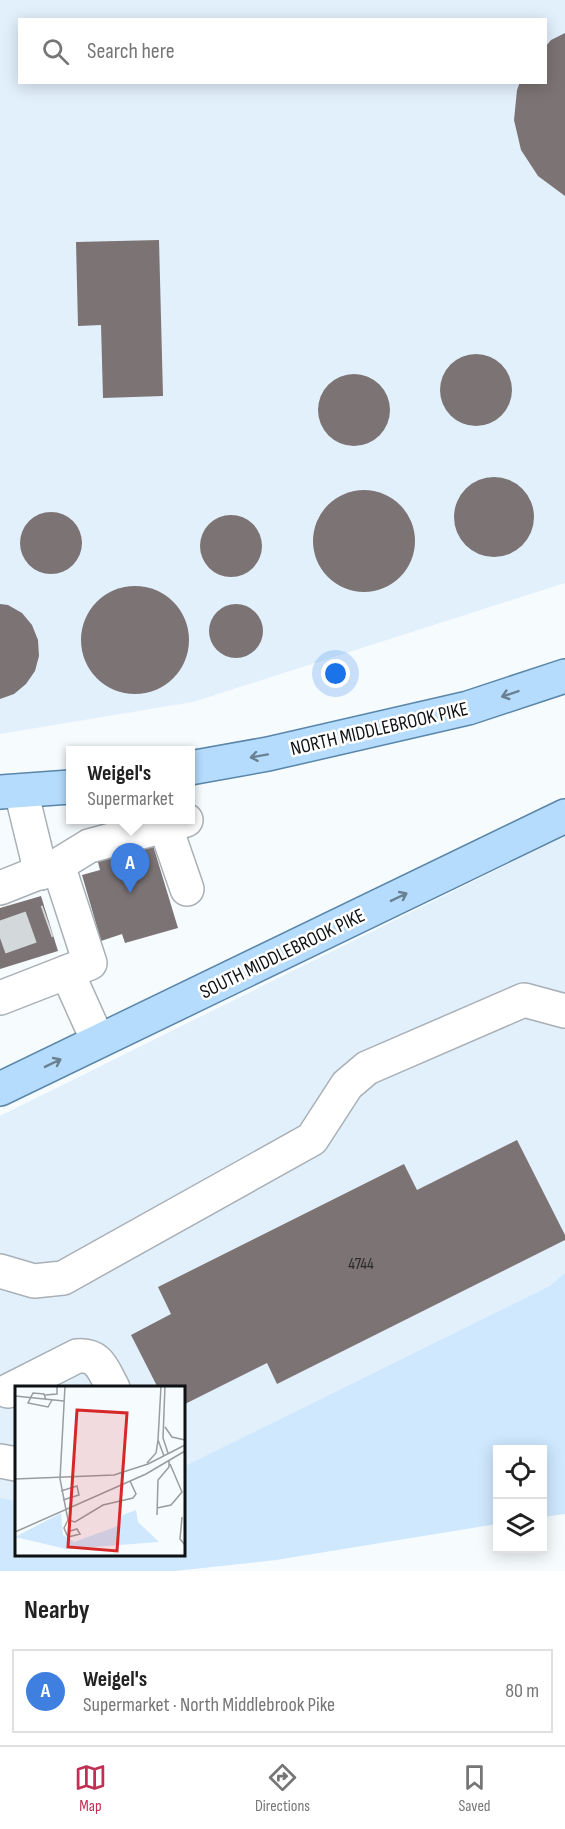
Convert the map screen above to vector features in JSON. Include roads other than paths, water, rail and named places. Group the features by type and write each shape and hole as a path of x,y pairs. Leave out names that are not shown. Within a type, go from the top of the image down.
{"main road":[{"name":"NORTH MIDDLEBROOK PIKE","path":"195,767 268,754 468,708 565,676"},
{"path":"10,792 66,787"},
{"name":"SOUTH MIDDLEBROOK PIKE","path":"0,1089 565,816"}],"lane":[{"path":"0,998 90,963 61,916 49,869 10,792"},
{"path":"0,888 49,869 89,846 169,824"},
{"path":"176,824 187,889"},
{"path":"67,972 98,1041"},
{"path":"0,1271 34,1281 63,1278 312,1139 347,1085 367,1068 524,1000 565,1011"},
{"path":"18,1386 77,1356 88,1355 98,1361 112,1386"},
{"path":"8,1391 15,1387"},
{"path":"0,1461 15,1464"}],"tunnel":[{"path":"0,938 48,921"}],"place":[{"name":"Weigel's","path":"130,893"}]}
